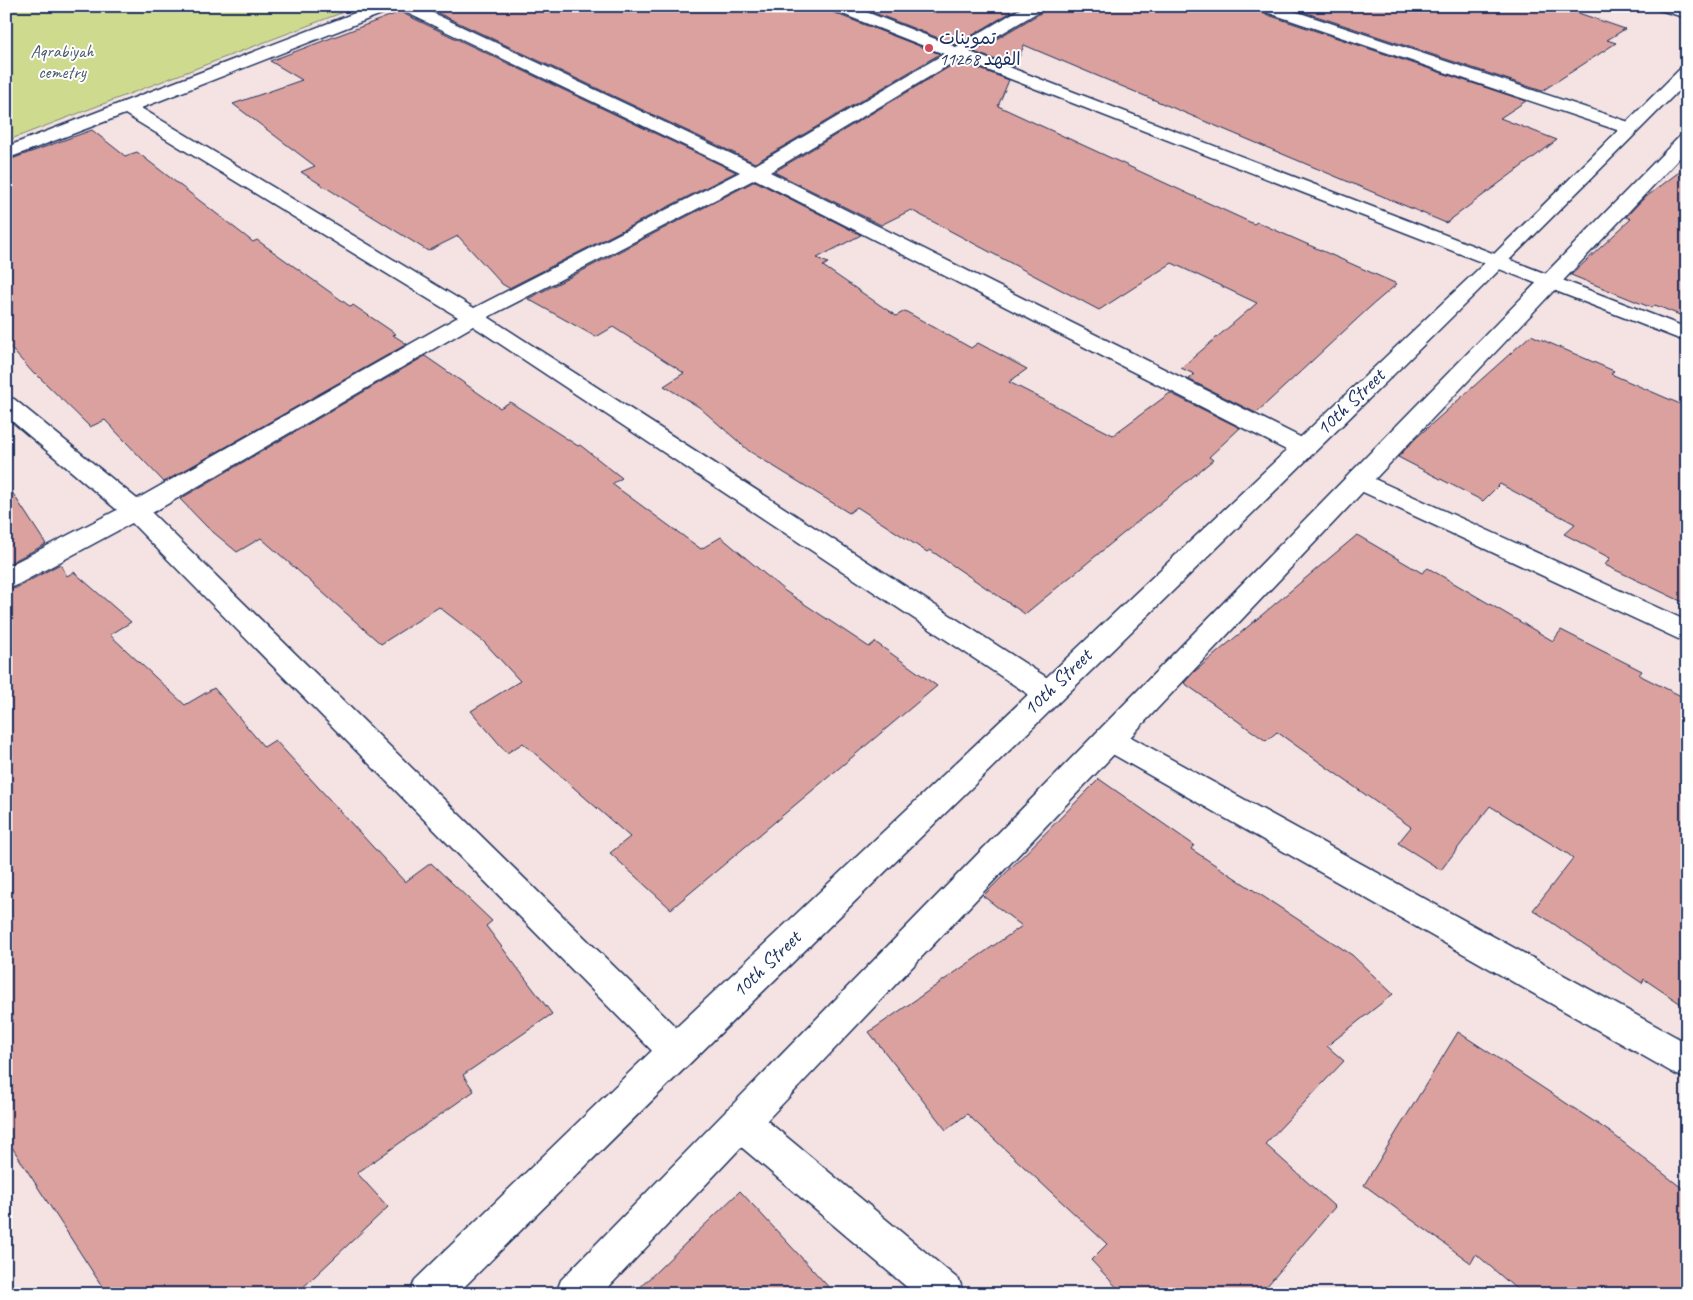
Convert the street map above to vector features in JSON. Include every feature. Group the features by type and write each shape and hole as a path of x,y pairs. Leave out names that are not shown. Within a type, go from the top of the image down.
{"street":[{"path":"6,154 388,6"},
{"path":"405,6 755,172 1302,448"},
{"path":"836,6 1687,336"},
{"path":"6,579 135,511 473,317 755,172 1037,6"},
{"path":"1263,6 1629,128"},
{"path":"1662,6 1687,13"},
{"name":"10th Street","path":"429,1294 676,1051 1047,692 1496,263 1687,72"},
{"path":"128,108 473,317 1047,692"},
{"path":"575,1294 1547,283 1684,145"},
{"path":"6,404 135,511 676,1051"},
{"path":"1359,480 1687,633"},
{"path":"1110,739 1687,1062"},
{"path":"740,1122 945,1294"}],"green space":[{"name":"Aqrabiyah cemetry","path":"6,6 327,6 341,13 6,141"}],"building":[{"path":"423,6 826,6 829,11 940,54 755,163"},
{"path":"857,6 1021,6 956,45"},
{"path":"1047,6 1253,6 1256,11 1526,101 1500,118 1557,140 1446,223 1024,45 1015,67 974,52 1044,11"},
{"path":"1286,6 1558,6 1625,29 1607,40 1616,43 1542,91"},
{"path":"400,12 736,172 509,288 502,284 458,236 428,251 301,172 315,166 233,104 302,80 270,61"},
{"path":"959,61 1009,80 998,106 1254,224 1257,222 1397,284 1256,413 1188,379 1194,374 1181,368 1257,303 1172,263 1099,310 911,210 881,225 774,172"},
{"path":"92,130 125,156 137,152 253,242 257,240 351,307 353,305 396,334 393,335 407,344 164,482 105,420 90,427 34,374 6,343 6,161"},
{"path":"1687,166 1687,318 1655,305 1652,308 1571,275 1631,219 1626,217 1642,200"},
{"path":"755,181 861,235 817,258 828,263 823,266 896,316 905,311 971,348 978,343 1027,369 1009,382 1113,435 1170,393 1240,428 1209,457 1213,460 1025,614 930,550 927,552 857,507 849,513 749,451 699,407 664,386 684,373 613,327 596,337 528,299"},
{"path":"1531,335 1614,371 1611,374 1687,407 1687,604 1605,565 1610,558 1564,534 1575,524 1500,484 1483,501 1398,457 1416,438"},
{"path":"425,356 500,408 510,402 578,446 580,445 622,478 612,484 701,549 721,537 785,591 869,647 875,642 937,686 671,909 610,853 630,837 523,743 507,753 471,711 520,681 483,641 439,607 381,644 261,538 237,552 207,527 180,499"},
{"path":"6,483 46,544 6,565"},
{"path":"1357,535 1422,573 1428,568 1553,641 1561,630 1642,671 1639,675 1687,699 1687,1008 1644,979 1642,983 1533,910 1573,858 1568,854 1490,806 1441,870 1398,843 1411,827 1277,732 1266,741 1184,683 1194,672"},
{"path":"60,564 67,576 74,572 131,622 110,635 185,705 214,688 264,747 275,740 405,882 431,863 492,921 486,926 552,1014 463,1075 474,1091 357,1173 388,1207 296,1294 107,1294 6,1138 6,590 16,588"},
{"path":"1099,779 1194,845 1191,849 1352,955 1393,994 1327,1046 1344,1061 1265,1144 1335,1207 1260,1294 1123,1294 1091,1260 1107,1244 967,1114 946,1130 869,1032 1022,926 983,896"},
{"path":"1458,1032 1610,1132 1687,1192 1687,1277 1675,1294 1522,1294 1476,1254 1471,1263 1364,1185"},
{"path":"740,1191 835,1294 633,1294"}],"place":[{"name":"تموينات الفهد 11268","path":"929,48"}]}
